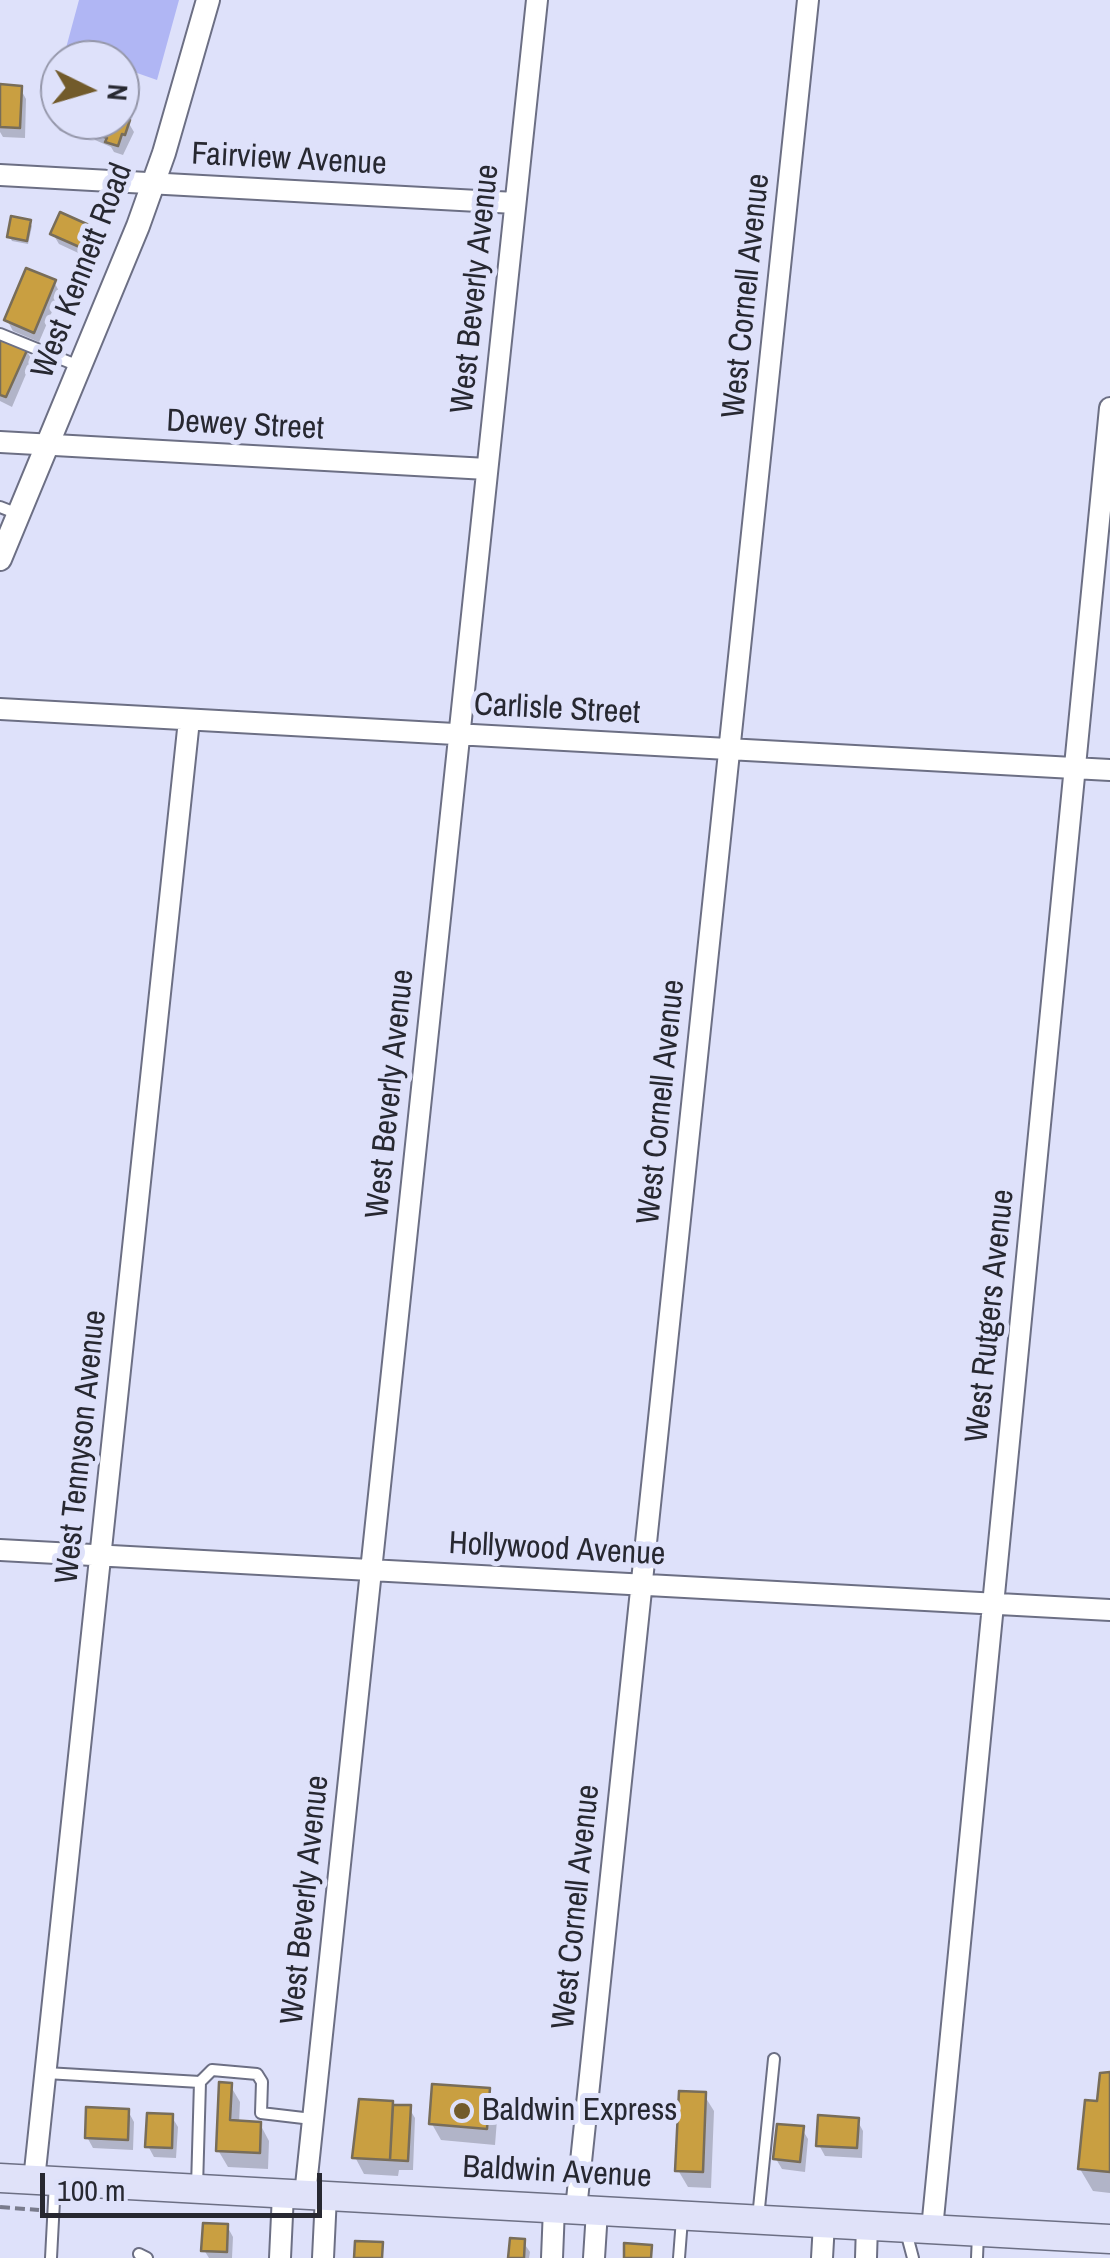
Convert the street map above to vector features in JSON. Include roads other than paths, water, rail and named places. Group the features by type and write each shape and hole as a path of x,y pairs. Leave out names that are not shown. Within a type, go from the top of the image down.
{"main road":[{"name":"Baldwin Avenue","path":"0,2178 918,2228 977,2245 1100,2245"}],"street":[{"name":"West Kennett Road","path":"0,559 10,510 48,444 122,270 154,182 208,0"},
{"name":"West Beverly Avenue","path":"305,2195 537,0"},
{"name":"West Cornell Avenue","path":"576,2209 808,0"},
{"name":"Fairview Avenue","path":"0,175 516,202"},
{"name":"West Rutgers Avenue","path":"918,2228 993,1604 1110,408"},
{"name":"Dewey Street","path":"0,442 487,469"},
{"name":"Carlisle Street","path":"0,709 1110,770"},
{"name":"West Tennyson Avenue","path":"45,2181 46,2073 189,720"},
{"name":"Hollywood Avenue","path":"0,1550 1110,1610"},
{"path":"280,2258 305,2195"},
{"path":"305,2195 323,2258"},
{"path":"552,2258 576,2209"},
{"path":"576,2209 594,2258"},
{"path":"822,2258 824,2223"},
{"path":"866,2258 867,2226"}],"lane":[{"path":"0,334 81,367"},
{"path":"758,2220 774,2059"},
{"path":"197,2189 200,2082 212,2070 257,2074 262,2082 261,2112 313,2119"},
{"path":"46,2073 200,2082"},
{"path":"45,2181 54,2210 51,2258"},
{"path":"679,2258 682,2215"},
{"path":"913,2258 918,2228"}],"place":[{"name":"Baldwin Express","path":"462,2111"}]}
